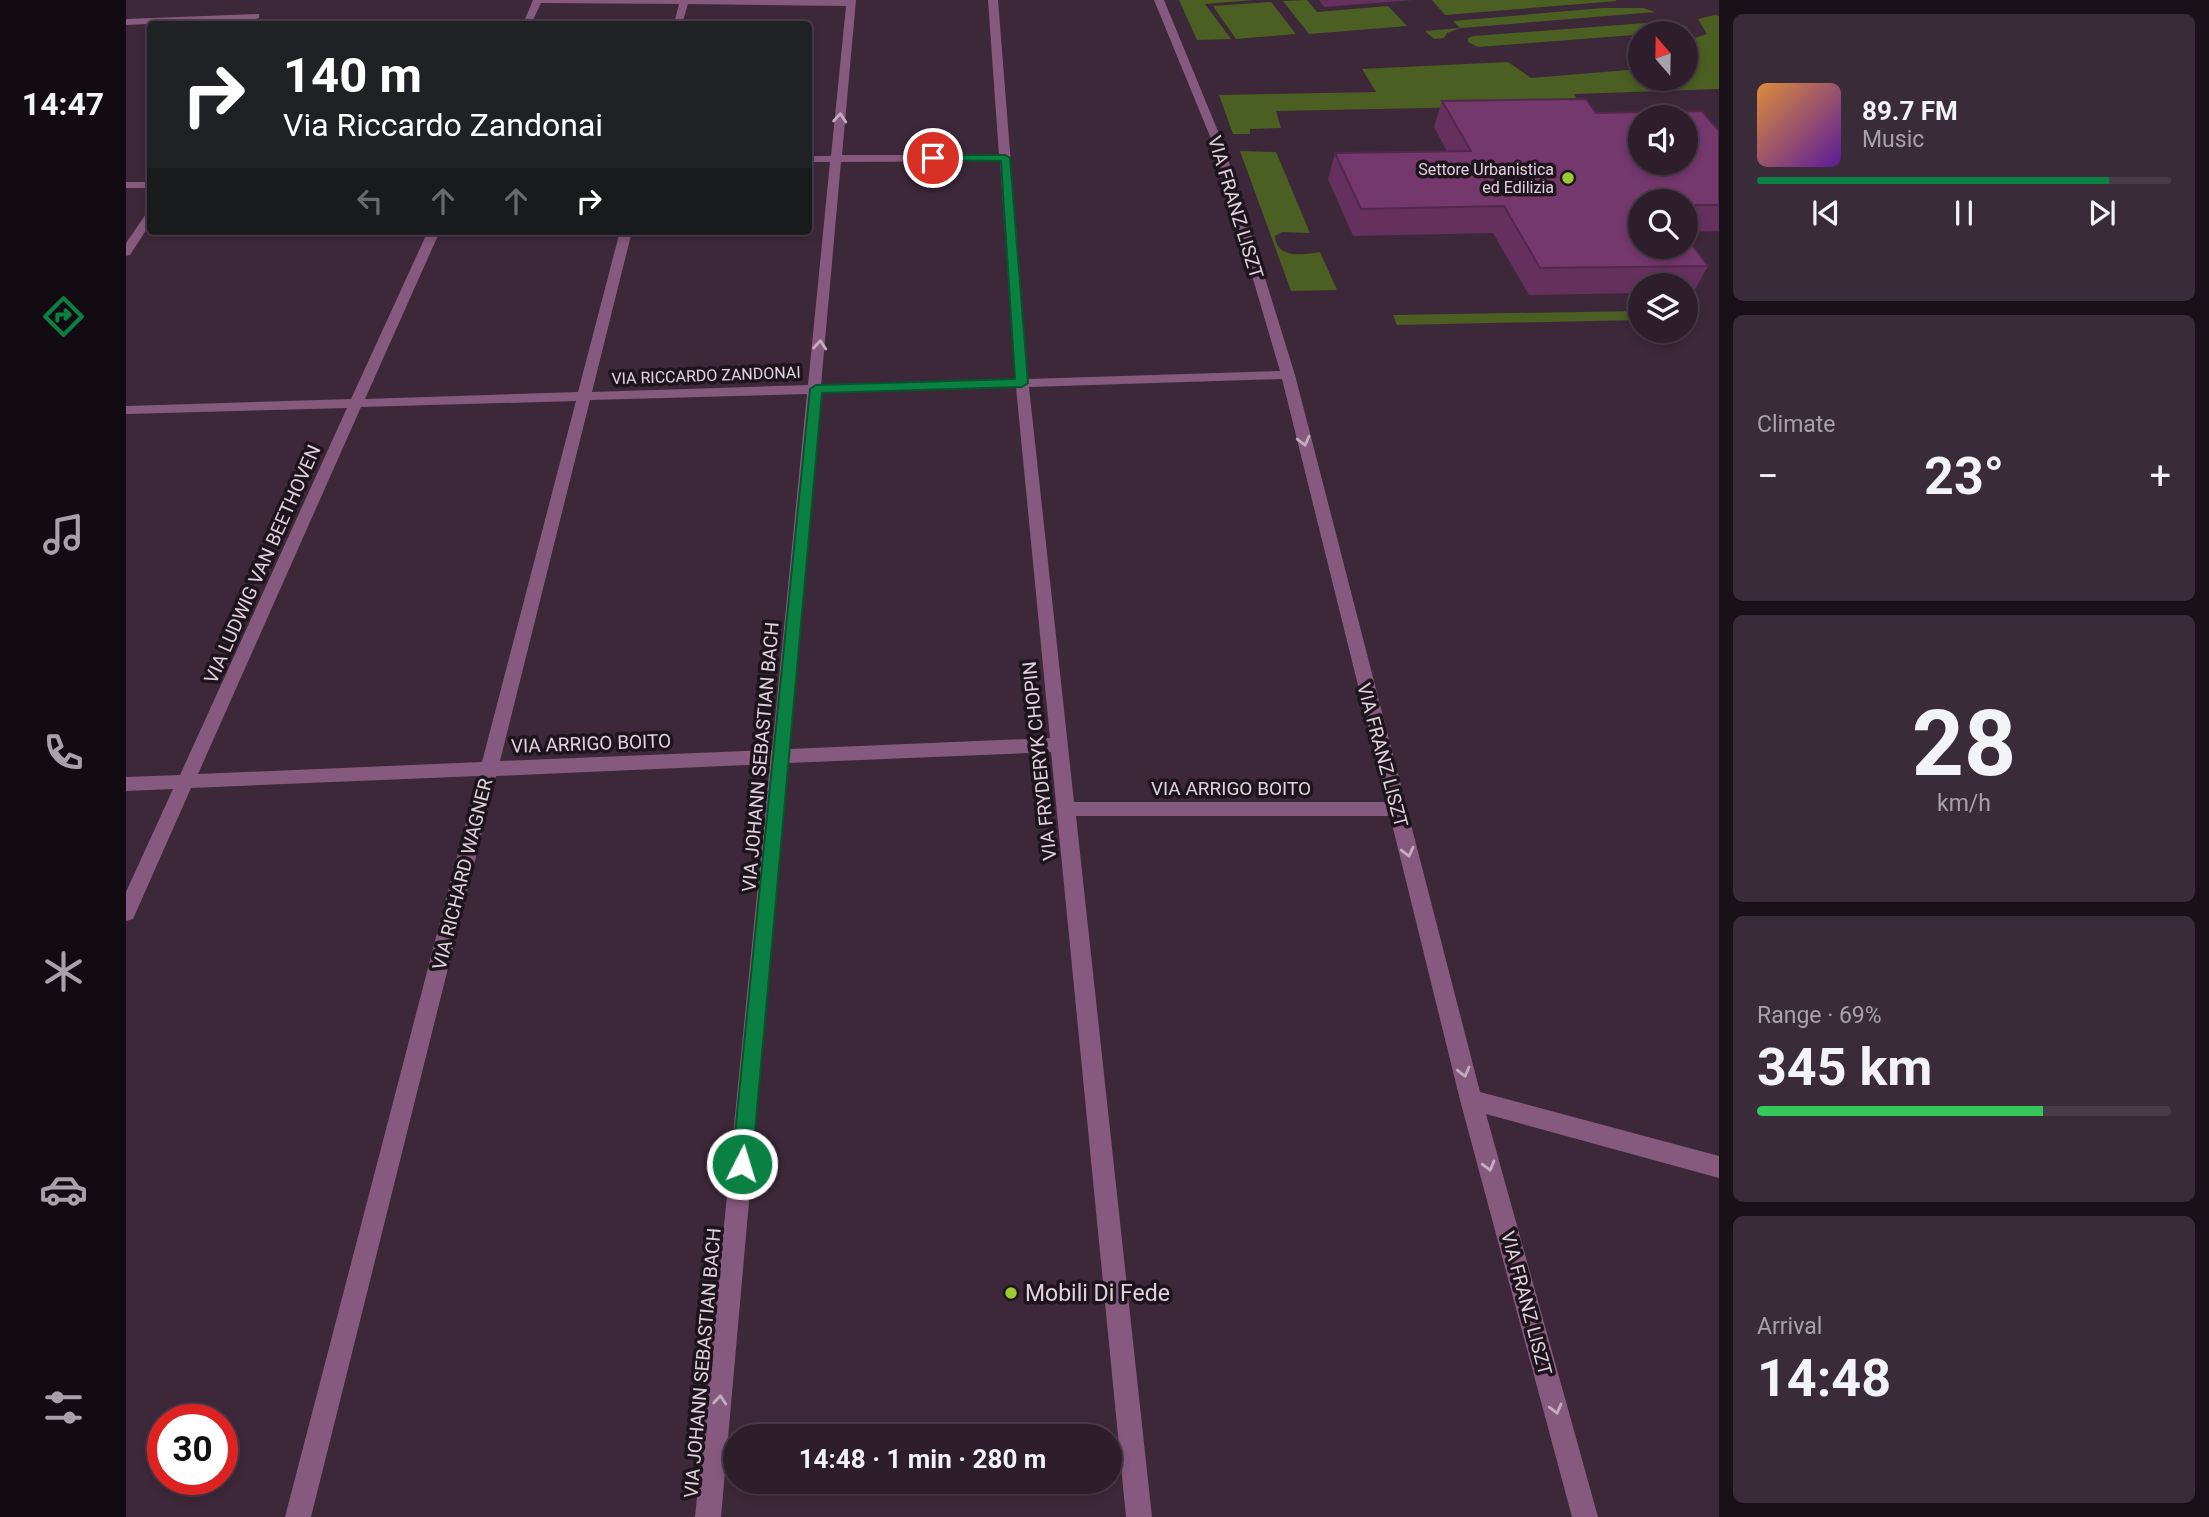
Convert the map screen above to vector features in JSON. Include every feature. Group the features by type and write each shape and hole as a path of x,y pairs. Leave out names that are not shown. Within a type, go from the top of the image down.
{"street":[{"path":"528,21 539,0 851,2"},
{"name":"VIA FRYDERYK CHOPIN","path":"993,0 1022,383 1139,1517"},
{"name":"VIA FRANZ LISZT","path":"1159,0 1219,146 1288,375 1471,1100 1585,1517"},
{"path":"679,21 684,2"},
{"name":"VIA JOHANN SEBASTIAN BACH","path":"708,1517 851,2"},
{"path":"148,21 256,16"},
{"path":"126,22 147,21"},
{"path":"812,159 1005,158"},
{"path":"126,185 147,185"},
{"path":"126,252 147,220"},
{"name":"VIA LUDWIG VAN BEETHOVEN","path":"126,913 431,235"},
{"name":"VIA RICHARD WAGNER","path":"298,1517 625,235"},
{"name":"VIA RICCARDO ZANDONAI","path":"126,410 1288,375"},
{"name":"VIA ARRIGO BOITO","path":"126,784 1059,745"},
{"name":"VIA ARRIGO BOITO","path":"1065,809 1397,809"},
{"path":"1471,1100 1719,1167"}],"green space":[{"path":"1179,0 1254,0 1205,4 1231,39 1197,40"},
{"path":"1307,0 1317,12 1388,6 1407,26 1309,34 1283,1"},
{"path":"1432,0 1615,0 1617,1 1445,15"},
{"path":"1271,2 1296,34 1236,39 1213,6"},
{"path":"1603,8 1643,8 1655,12 1461,28 1447,33 1444,38 1434,39 1425,31 1460,28 1453,21"},
{"path":"1719,16 1719,89 1698,90 1698,37 1707,34 1698,19"},
{"path":"1628,24 1628,35 1478,47 1468,42 1468,38"},
{"path":"1508,62 1531,78 1628,70 1628,91 1661,91 1574,94 1580,105 1276,111 1281,128 1250,129 1250,134 1233,134 1219,95 1376,92 1362,69"},
{"path":"1240,151 1276,152 1310,233 1282,232 1275,236 1277,243 1280,249 1292,254 1320,252 1337,290 1291,291"},
{"path":"1628,311 1628,320 1397,325 1393,315"}],"building":[{"path":"1586,99 1596,113 1628,112 1628,175 1698,175 1698,111 1702,111 1719,131 1719,205 1698,205 1698,189 1628,189 1628,259 1698,259 1698,253 1708,266 1540,268 1504,206 1361,209 1335,153 1471,151 1442,101"}],"place":[{"name":"Settore Urbanistica ed Edilizia","path":"1568,178"},
{"name":"Mobili Di Fede","path":"1011,1293"}],"route":[{"path":"742,1164 816,389 1022,383 1005,158 933,158"}]}
